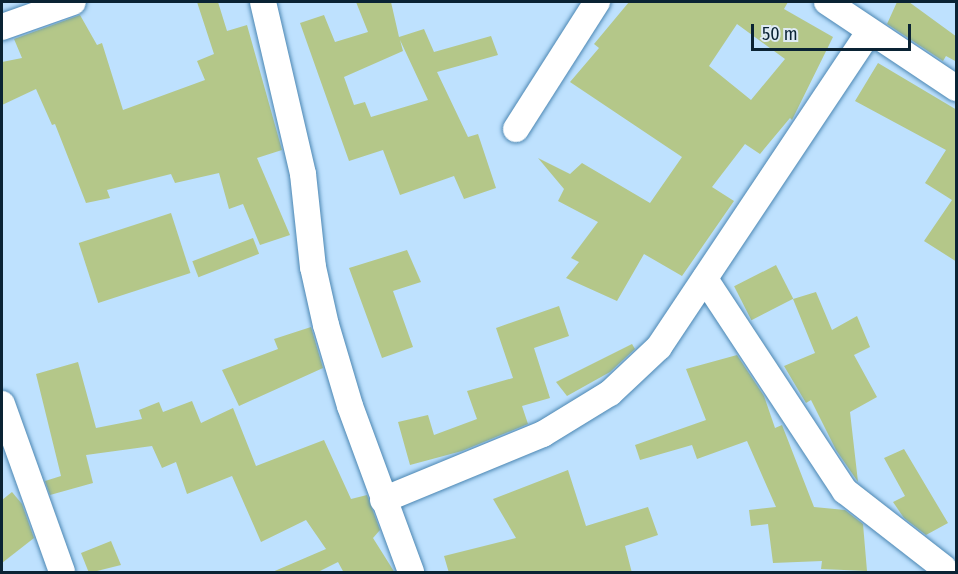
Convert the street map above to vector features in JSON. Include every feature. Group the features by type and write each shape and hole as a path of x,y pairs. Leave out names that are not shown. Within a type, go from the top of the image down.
{"street":[{"path":"2,27 73,2"},
{"path":"263,2 303,174 314,267 326,325 383,500 411,573"},
{"path":"516,129 597,2"},
{"path":"827,2 869,32 957,88"},
{"path":"383,500 543,434 610,393 659,347 869,32"},
{"path":"705,279 845,491 947,565"},
{"path":"2,404 62,573"}],"building":[{"path":"197,2 218,2 227,31 247,25 282,150 257,158 290,235 260,245 243,204 229,209 219,173 175,183 171,174 107,190 110,198 86,203 55,124 52,125 36,89 2,105 2,62 22,58 14,39 80,15 97,45 102,43 123,110 205,80 197,61 214,54"},
{"path":"356,2 391,2 399,37 424,29 434,52 491,36 498,55 437,72 468,137 478,134 496,188 464,199 454,176 400,195 383,150 349,161 300,23 324,15 335,42 368,32","holes":["400,40 428,100 371,117 365,102 354,105 344,77 403,51"]},
{"path":"629,2 788,2 784,9 833,37 792,120 790,118 760,154 745,144 712,187 734,201 682,276 644,254 617,301 566,278 579,262 571,258 598,222 558,201 564,189 538,158 570,174 582,163 650,203 682,157 570,82 599,48 594,44","holes":["737,24 785,59 751,100 709,66"]},
{"path":"897,2 909,2 957,37 957,62 946,56 943,61 887,24"},
{"path":"878,63 957,110 957,262 924,241 952,200 925,183 946,150 855,101"},
{"path":"171,213 190,273 98,303 79,243"},
{"path":"253,238 259,254 198,277 192,261"},
{"path":"407,250 421,282 393,291 413,347 382,358 349,268"},
{"path":"776,265 793,299 751,320 734,286"},
{"path":"816,292 832,330 857,316 870,347 854,355 877,397 850,412 858,482 836,450 811,400 806,403 784,366 815,353 793,299"},
{"path":"559,306 569,336 534,348 550,398 522,406 528,424 462,451 410,465 398,422 428,415 434,435 477,419 467,391 513,378 496,328"},
{"path":"311,327 323,368 239,406 222,370 278,349 274,339"},
{"path":"632,344 635,349 610,372 567,396 556,382"},
{"path":"737,355 764,396 775,428 782,425 814,507 845,510 863,524 867,571 821,569 822,561 773,563 768,524 751,526 749,510 776,507 747,441 697,459 692,445 640,460 635,445 706,420 686,369"},
{"path":"78,362 96,428 142,419 139,410 159,402 163,412 192,401 201,423 233,408 256,466 324,440 351,499 367,495 380,530 373,538 395,573 344,573 338,562 316,573 270,573 326,549 306,520 261,542 232,476 187,494 176,462 162,468 152,446 86,455 93,483 50,495 45,481 61,476 36,374"},
{"path":"904,449 948,523 926,535 904,518 893,502 905,496 884,458"},
{"path":"568,470 586,526 648,507 658,535 625,546 632,573 449,573 444,556 516,538 493,499"},
{"path":"12,492 22,504 34,538 2,563 2,500"},
{"path":"111,541 121,565 89,573 81,553"}]}
